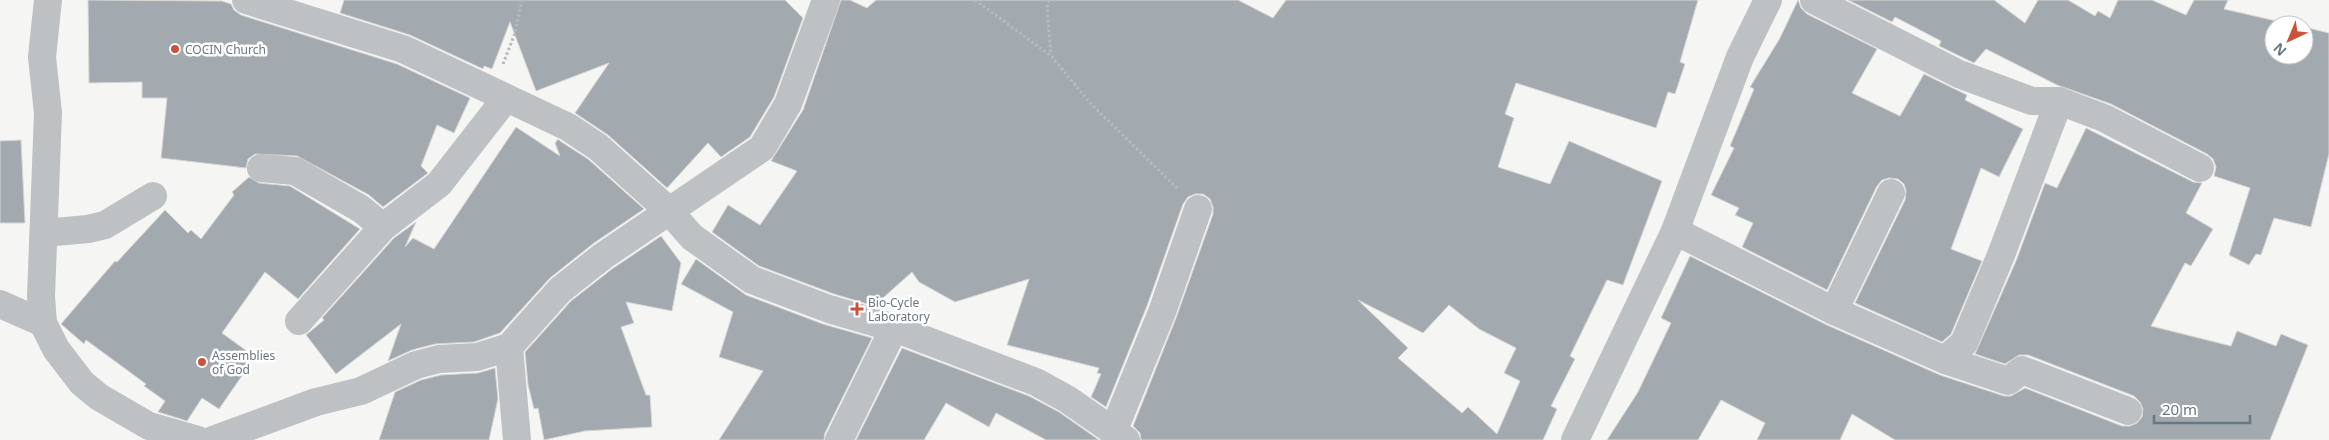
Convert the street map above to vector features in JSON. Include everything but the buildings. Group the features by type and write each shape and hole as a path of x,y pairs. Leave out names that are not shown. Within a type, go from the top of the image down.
{"street":[{"path":"48,0 42,57 48,113 42,296 43,323 56,349 82,383 99,397 149,426 198,440"},
{"path":"246,0 403,49 568,127 598,147 668,210 692,237 752,280 829,309 894,328 1036,382 1067,399 1120,436 1198,209"},
{"path":"213,440 307,405 361,391 416,365 439,359 476,357 509,347 560,290 603,256 668,210 749,159 762,148 788,104 826,0"},
{"path":"1575,440 1675,231 1740,57 1768,0"},
{"path":"1814,0 1959,74 2032,101 2059,101 2104,118 2200,168"},
{"path":"299,322 383,226 439,184 500,96"},
{"path":"1945,360 1964,343 2059,101"},
{"path":"261,168 295,171 361,209 383,226"},
{"path":"1834,311 1891,193"},
{"path":"44,233 104,226 153,196"},
{"path":"1675,231 1834,311 1945,360 2008,381 2022,370 2128,411"},
{"path":"0,304 43,323"},
{"path":"839,440 894,328"},
{"path":"509,347 517,440"}],"path":[{"path":"500,96 522,0"},
{"path":"974,0 1051,56 1092,105 1198,209"},
{"path":"1049,0 1051,56"}],"place":[{"name":"COCIN Church","path":"175,49"},
{"name":"Bio-Cycle Laboratory","path":"857,309"},
{"name":"Assemblies of God","path":"202,362"}]}
